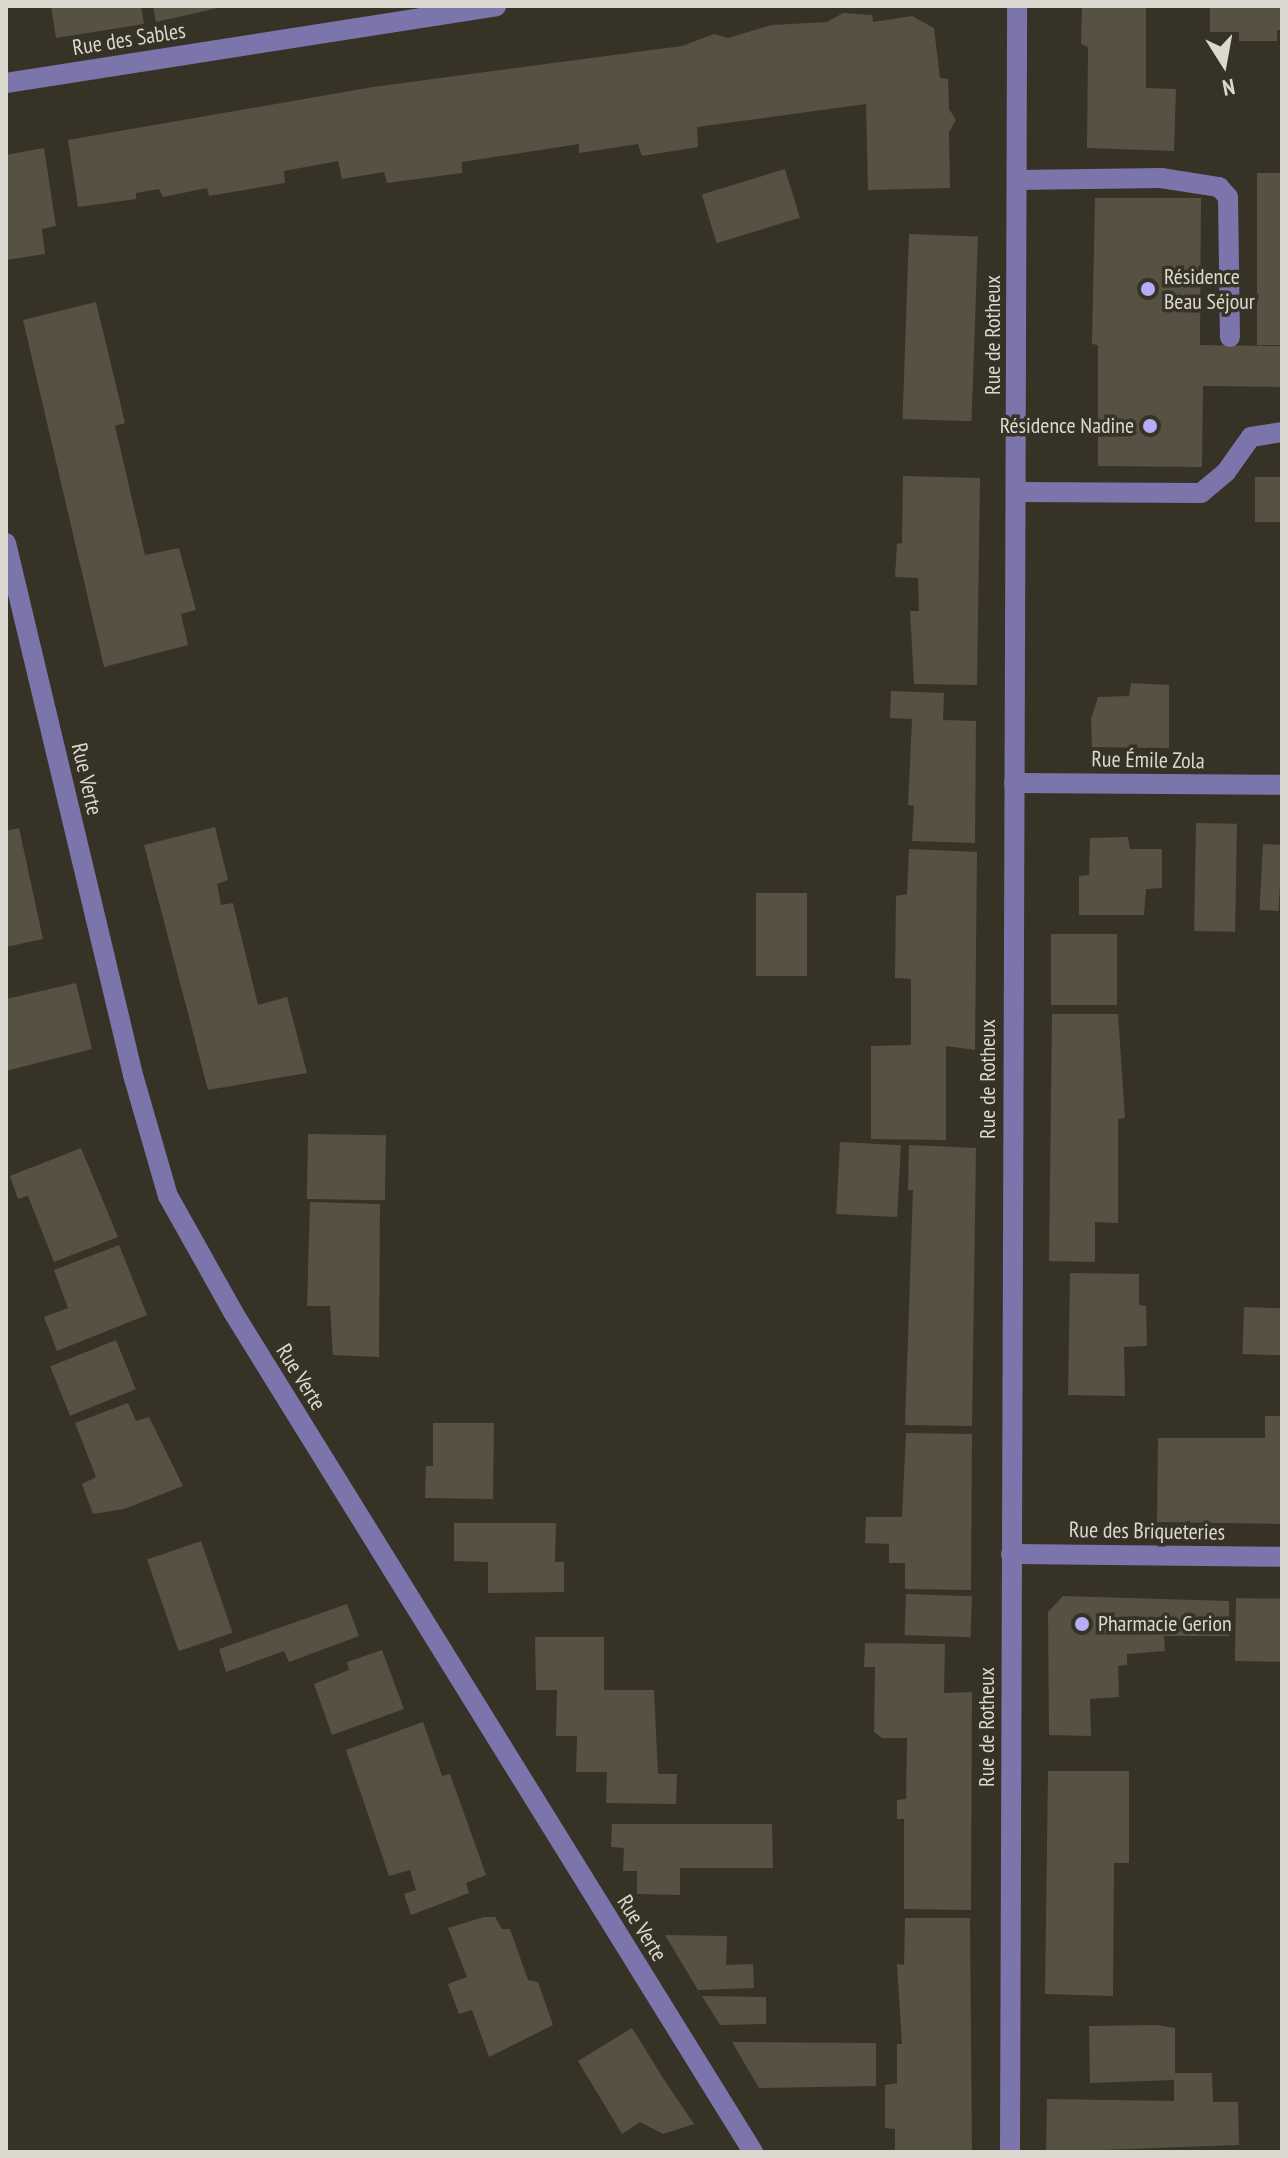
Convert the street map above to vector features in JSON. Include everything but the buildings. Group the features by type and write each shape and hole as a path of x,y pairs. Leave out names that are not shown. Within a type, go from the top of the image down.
{"street":[{"name":"Rue des Sables","path":"6,83 496,6"},
{"name":"Rue de Rotheux","path":"1010,2152 1017,6"},
{"path":"1017,180 1161,178 1219,187 1228,197 1230,337"},
{"path":"1017,492 1201,493 1226,472 1251,437 1282,432"},
{"name":"Rue Verte","path":"6,543 133,1075 168,1196 233,1312 753,2152"},
{"name":"Rue Émile Zola","path":"1014,783 1282,785"},
{"name":"Rue des Briqueteries","path":"1011,1554 1282,1557"}],"place":[{"name":"Résidence Beau Séjour","path":"1148,289"},
{"name":"Résidence Nadine","path":"1150,426"},
{"name":"Pharmacie Gerion","path":"1082,1624"}]}
